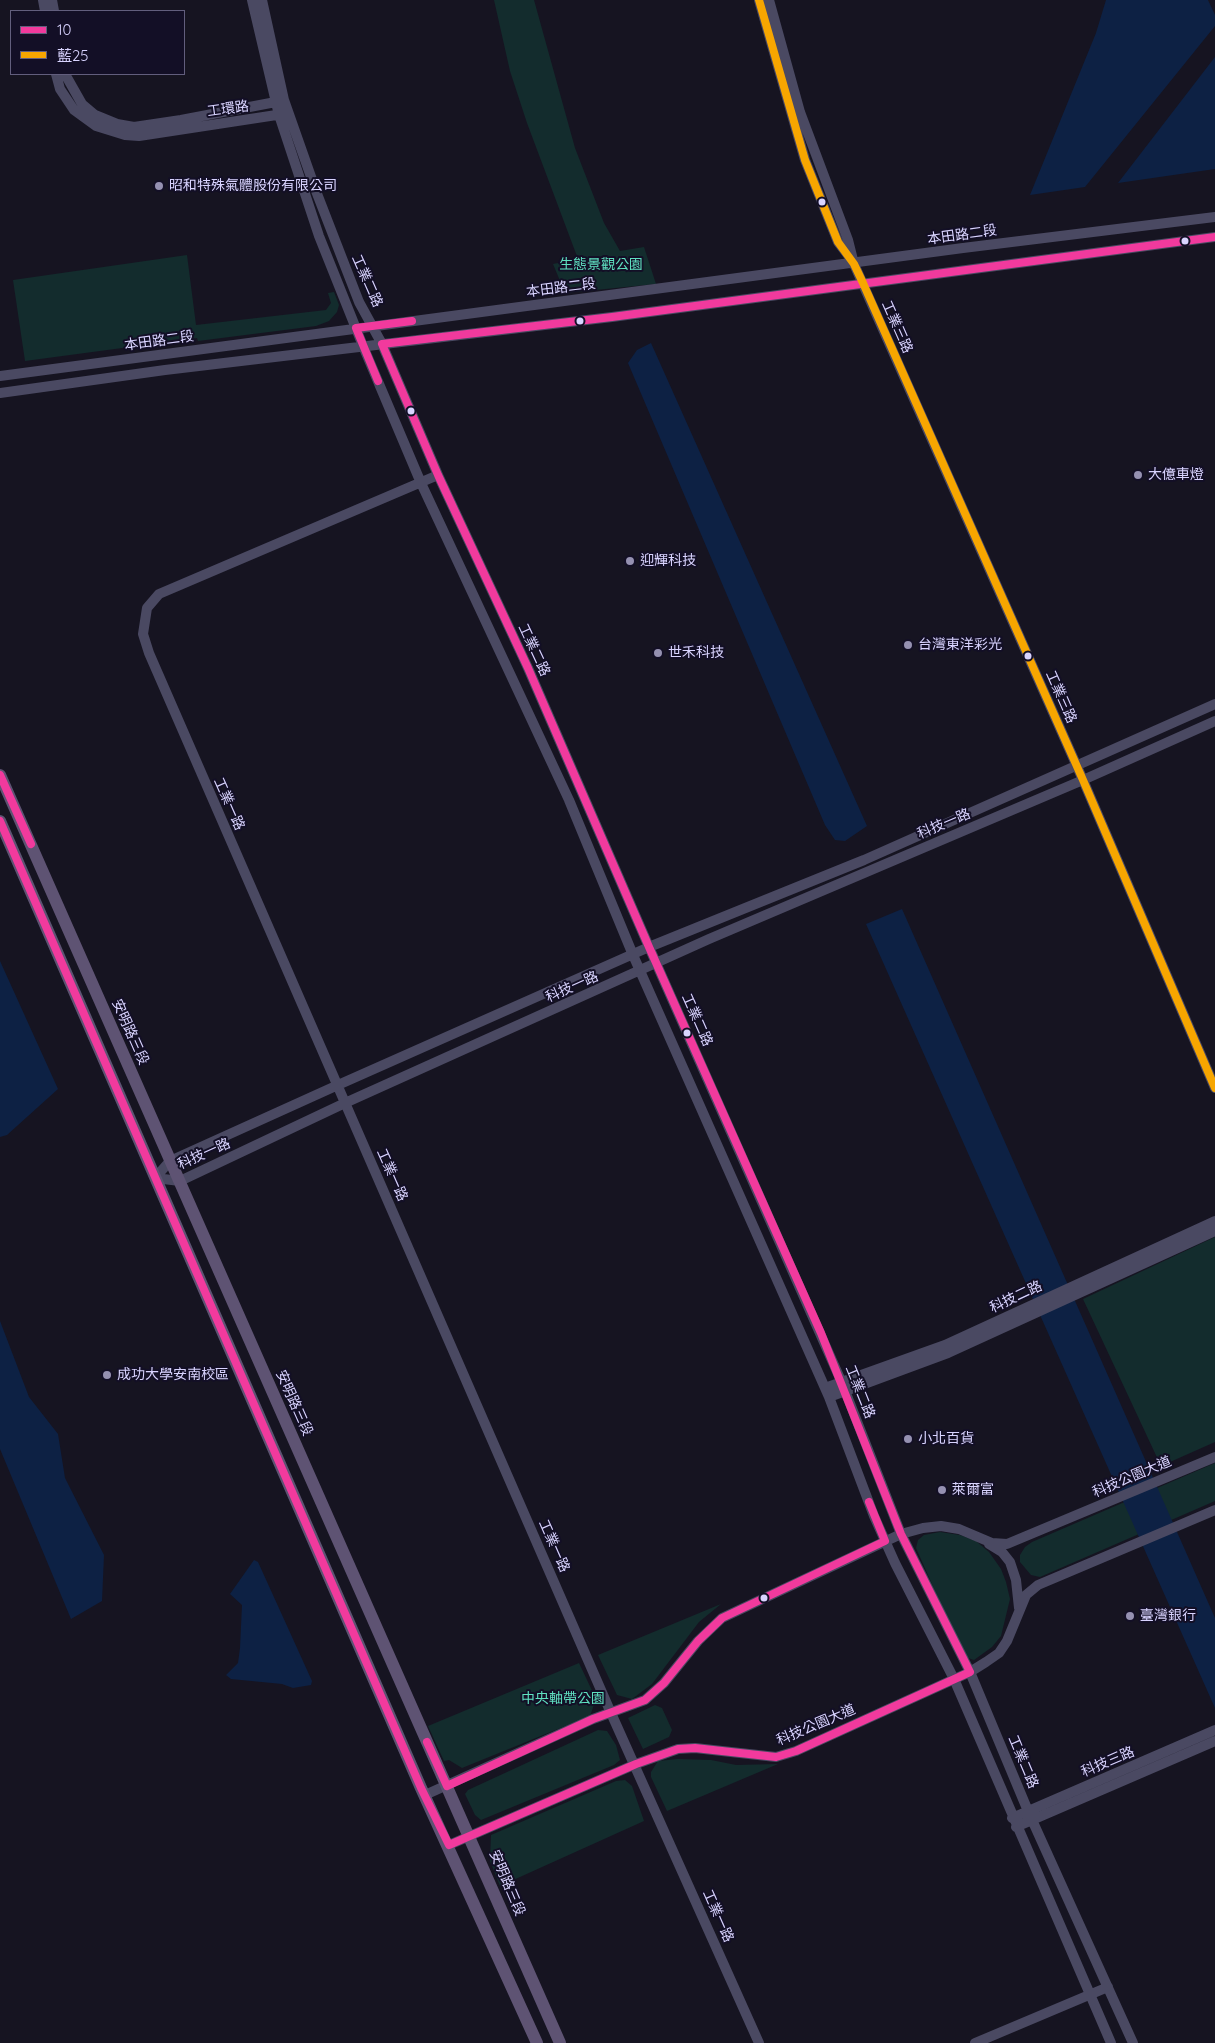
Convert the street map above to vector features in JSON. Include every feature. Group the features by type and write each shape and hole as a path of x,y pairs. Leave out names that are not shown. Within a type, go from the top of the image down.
{"main road":[{"name":"安明路三段","path":"0,775 447,1786 471,1836 560,2043"},
{"path":"0,822 424,1795 449,1845 537,2043"}],"street":[{"name":"工業二路","path":"252,0 306,196 363,346 421,483 569,800 633,955 827,1393 885,1541 954,1679 1014,1823 1111,2043"},
{"name":"工業二路","path":"262,0 280,101"},
{"name":"工業三路","path":"759,0 808,151 848,240 854,264 1083,780 1215,1088"},
{"name":"工業三路","path":"769,0 799,123"},
{"name":"工環路","path":"57,75 70,97 95,115 117,124 170,126 284,114"},
{"name":"工環路","path":"65,75 70,97"},
{"name":"工環路","path":"170,126 280,101"},
{"name":"工業二路","path":"284,114 359,302 382,344 438,476 528,668 844,1387 901,1534 970,1672 1030,1816 1133,2043"},
{"path":"306,196 317,193"},
{"name":"本田路二段","path":"0,376 963,248 1215,217"},
{"path":"0,393 165,370 863,284 1215,237"},
{"name":"工業一路","path":"438,476 159,594 147,608 143,634 153,662 611,1713 636,1764 759,2043"},
{"name":"科技一路","path":"156,1178 170,1161 338,1085 649,947 864,860 1215,704"},
{"name":"科技一路","path":"156,1178 180,1181 345,1103 657,963 1083,780 1215,721"},
{"name":"科技二路","path":"844,1387 945,1345 1215,1221"},
{"name":"科技二路","path":"827,1393 948,1353 1215,1231"},
{"name":"科技公園大道","path":"424,1795 645,1700 654,1693 698,1641 722,1618 901,1534 922,1528 941,1526 959,1529 992,1543 1007,1544 1215,1457"},
{"name":"科技公園大道","path":"449,1845 636,1764 678,1749 686,1748 776,1757 796,1751 970,1672 999,1653 1007,1641 1026,1595 1038,1585 1215,1510"},
{"name":"科技公園大道","path":"975,1535 1002,1552 1010,1562 1016,1580 1019,1609"},
{"name":"科技三路","path":"1014,1823 1215,1730"},
{"name":"科技三路","path":"1030,1816 1215,1741"},
{"path":"975,2043 1108,1987"}],"green space":[{"name":"生態景觀公園","path":"494,0 534,0 575,148 604,223 620,251 644,247 656,284 565,293 553,264 578,259 527,123 510,71"},
{"path":"187,255 196,325 326,310 331,303 328,293 334,292 339,305 337,312 329,321 316,326 198,341 197,338 25,361 13,280"},
{"path":"1215,1237 1215,1442 1161,1466 1083,1299"},
{"path":"1215,1463 1215,1501 1040,1577 1031,1575 1020,1562 1020,1555 1025,1547 1032,1542"},
{"path":"940,1532 960,1535 976,1541 989,1552 1001,1569 1006,1582 1010,1599 1001,1636 992,1647 974,1660 968,1658 962,1652 916,1548 918,1540 924,1535"},
{"name":"中央軸帶公園","path":"721,1604 699,1622 652,1684 632,1699 617,1695 598,1655"},
{"name":"中央軸帶公園","path":"579,1663 596,1699 590,1716 462,1768 449,1760 444,1761 428,1726"},
{"name":"中央軸帶公園","path":"655,1705 662,1708 672,1730 669,1737 643,1749 628,1718"},
{"name":"中央軸帶公園","path":"598,1730 607,1731 616,1745 620,1760 614,1765 481,1820 475,1815 465,1794 468,1790"},
{"path":"678,1759 711,1760 736,1765 778,1764 667,1811 651,1777 651,1772 658,1761"},
{"path":"625,1780 632,1786 644,1821 500,1886 490,1861 491,1835 616,1781"}],"water":[{"path":"1106,0 1208,0 1215,15 1215,26 1085,187 1030,195 1096,33"},
{"path":"1215,57 1215,169 1118,183"},
{"path":"651,343 867,826 845,841 835,840 825,825 628,363 637,350"},
{"path":"902,909 1215,1618 1215,1708 866,924"},
{"path":"0,961 58,1089 7,1135 0,1137"},
{"path":"0,1321 29,1397 58,1434 65,1478 104,1555 102,1601 71,1619 0,1449"},
{"path":"254,1560 258,1562 312,1681 311,1685 293,1688 282,1684 231,1679 226,1675 238,1663 240,1648 242,1605 230,1594"}],"transit line":[{"name":"藍25","path":"759,0 805,160 838,242 854,264 863,283 1083,780 1215,1088"},
{"name":"10","path":"0,821 421,1788 449,1845 636,1764 678,1749 695,1748 776,1757 796,1751 970,1672 901,1534 821,1333 649,947 528,668 438,475 382,344 612,317 1215,237"},
{"name":"10","path":"378,381 356,328 412,321"},
{"name":"10","path":"0,775 31,844"},
{"name":"10","path":"427,1742 447,1786 593,1719 645,1700 664,1683 698,1641 722,1618 885,1541 869,1502"}],"place":[{"name":"昭和特殊氣體股份有限公司","path":"159,186"},
{"name":"大億車燈","path":"1138,475"},
{"name":"迎輝科技","path":"630,561"},
{"name":"台灣東洋彩光","path":"908,645"},
{"name":"世禾科技","path":"658,653"},
{"name":"成功大學安南校區","path":"107,1375"},
{"name":"小北百貨","path":"908,1439"},
{"name":"萊爾富","path":"942,1490"},
{"name":"臺灣銀行","path":"1130,1616"}]}
